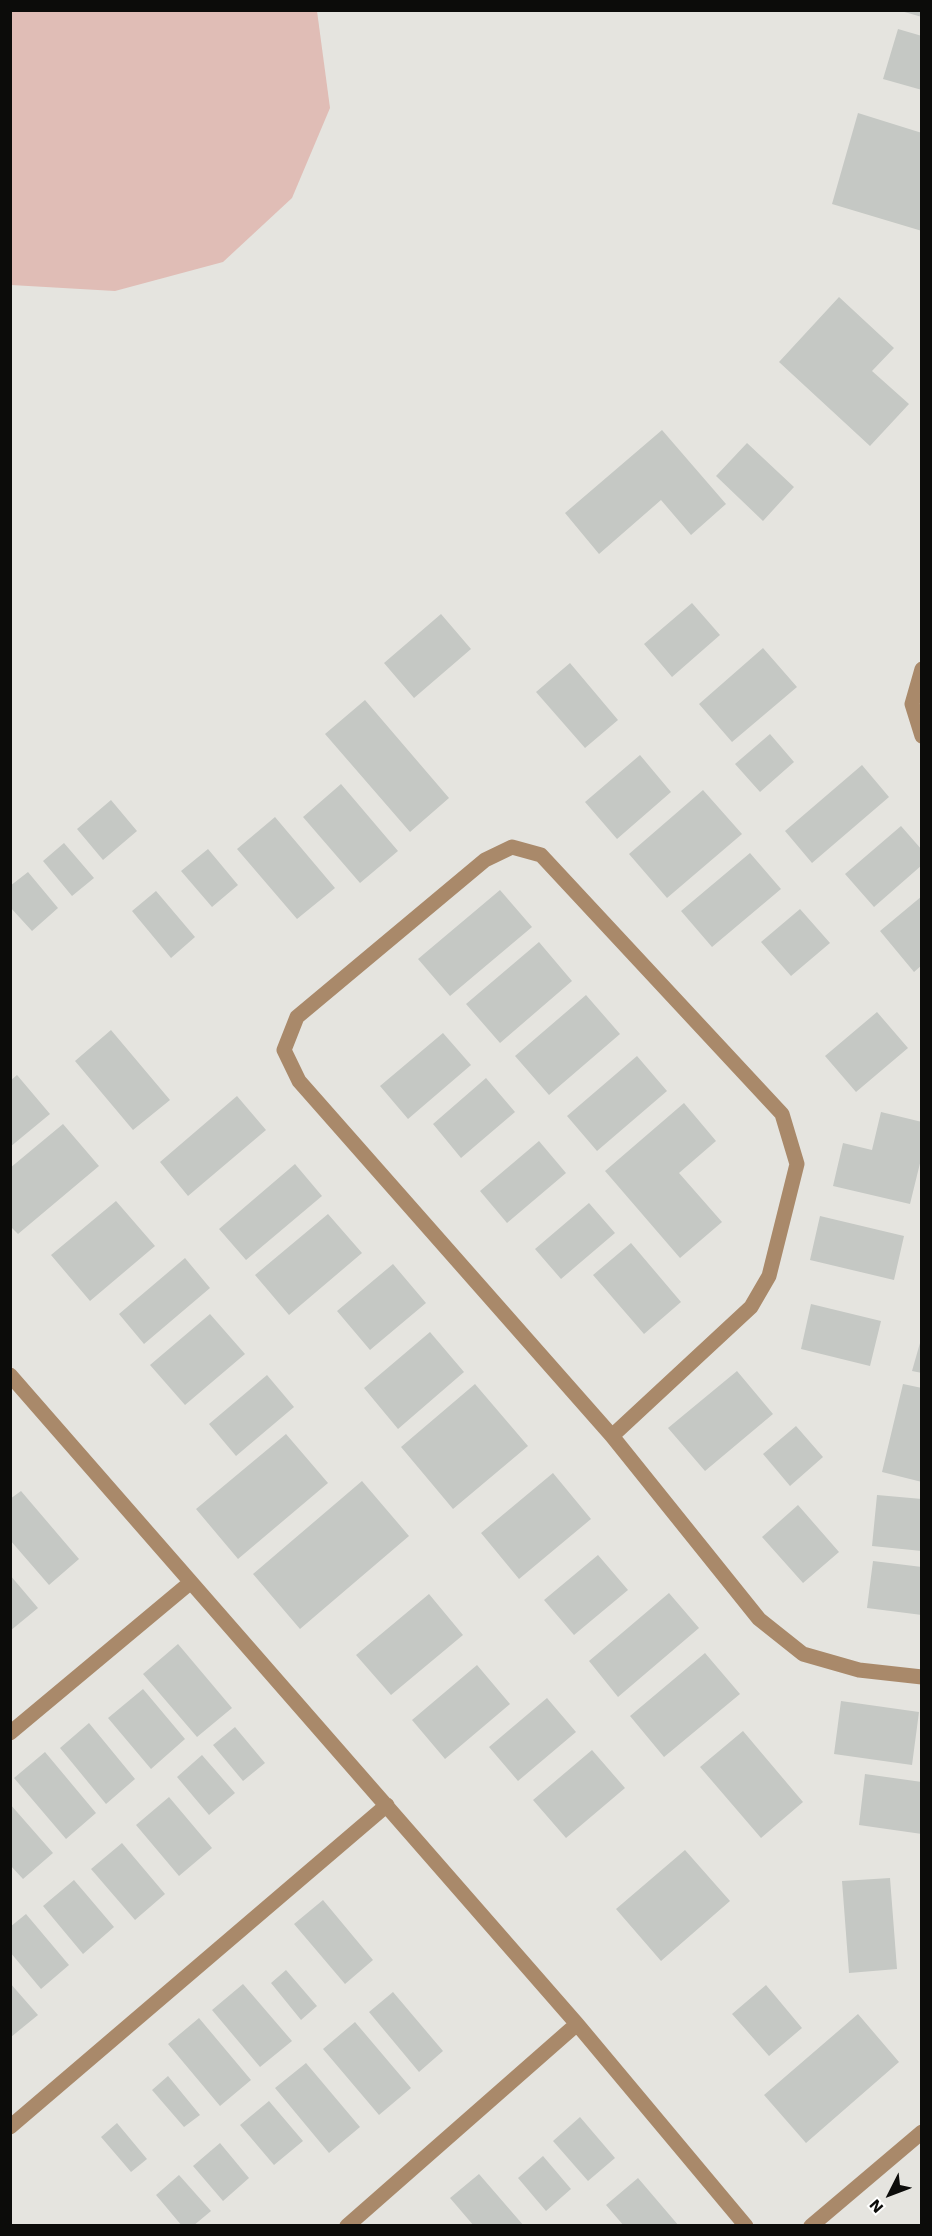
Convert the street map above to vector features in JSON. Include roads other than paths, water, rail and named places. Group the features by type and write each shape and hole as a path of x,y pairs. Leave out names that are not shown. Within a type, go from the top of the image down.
{"street":[{"path":"921,669 912,704 921,736"},
{"path":"612,1436 751,1307 769,1275 797,1164 782,1114 540,855 512,847 486,860 297,1017 284,1050 299,1081 612,1436 759,1619 803,1654 859,1670 921,1677"},
{"path":"10,1375 577,2024 746,2226"},
{"path":"10,1733 191,1582"},
{"path":"10,2127 387,1805"},
{"path":"347,2226 577,2024"},
{"path":"811,2226 921,2132"}]}
